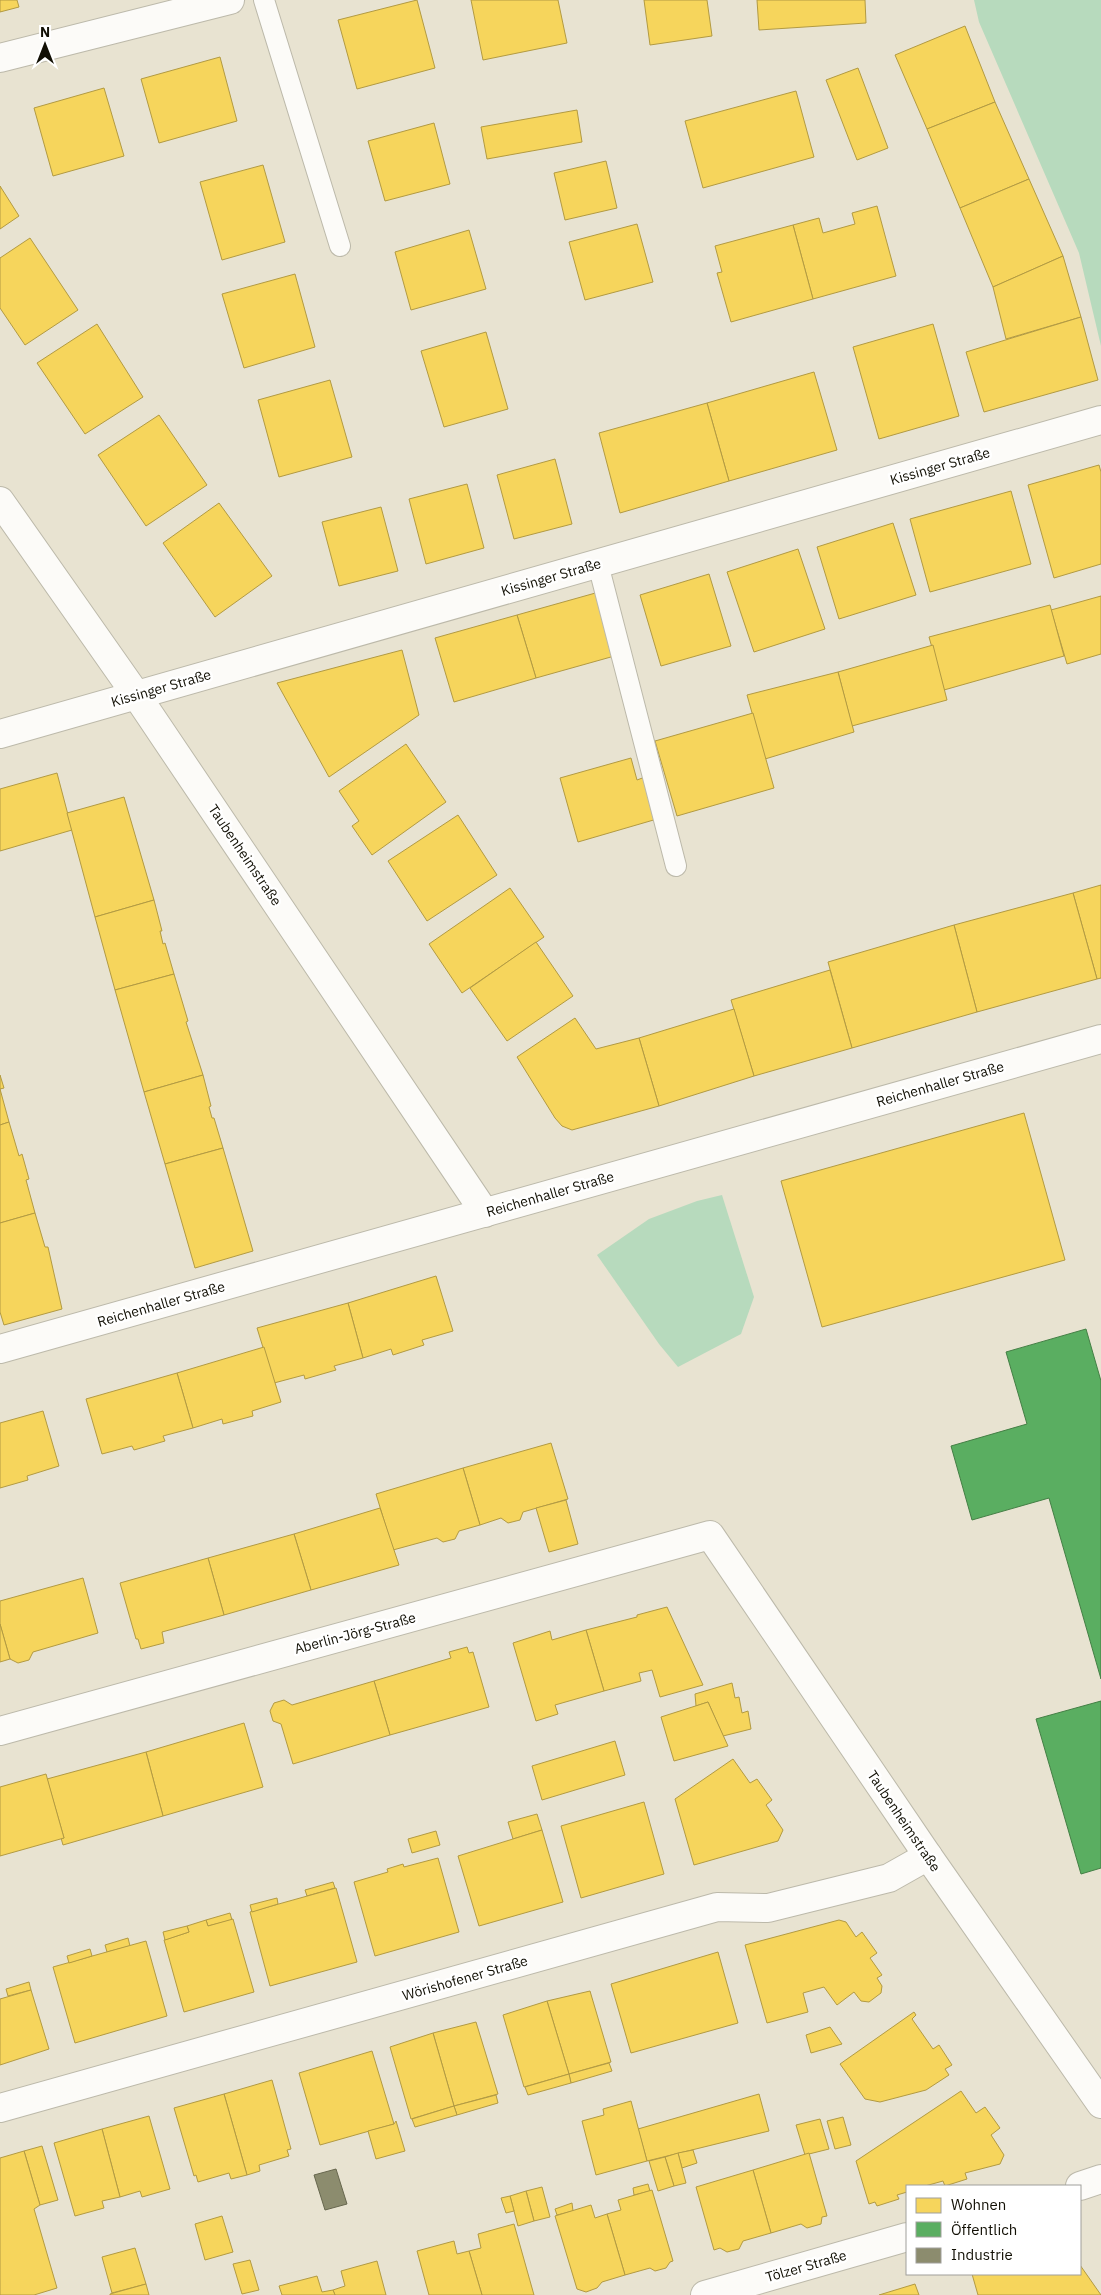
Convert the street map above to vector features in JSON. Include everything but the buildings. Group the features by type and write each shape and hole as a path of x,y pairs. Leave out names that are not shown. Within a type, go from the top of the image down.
{"street":[{"path":"0,58 230,0"},
{"name":"Kissinger Straße","path":"0,734 1101,420"},
{"name":"Taubenheimstraße","path":"0,501 137,696 485,1212"},
{"name":"Reichenhaller Straße","path":"0,1349 1101,1039"},
{"name":"Taubenheimstraße","path":"710,1535 928,1856 1101,2104"},
{"name":"Aberlin-Jörg-Straße","path":"0,1731 710,1535"},
{"name":"Wörishofener Straße","path":"0,2108 717,1907 768,1908 889,1878 928,1856"},
{"path":"1081,2186 1101,2179"},
{"name":"Tölzer Straße","path":"705,2295 906,2237"}],"lane":[{"path":"264,0 340,246"},
{"path":"598,564 676,866"}],"green space":[{"path":"974,0 1101,0 1101,346 1079,253 979,22"},
{"path":"722,1195 754,1297 741,1334 678,1367 659,1344 597,1255 649,1219 697,1201"}]}
